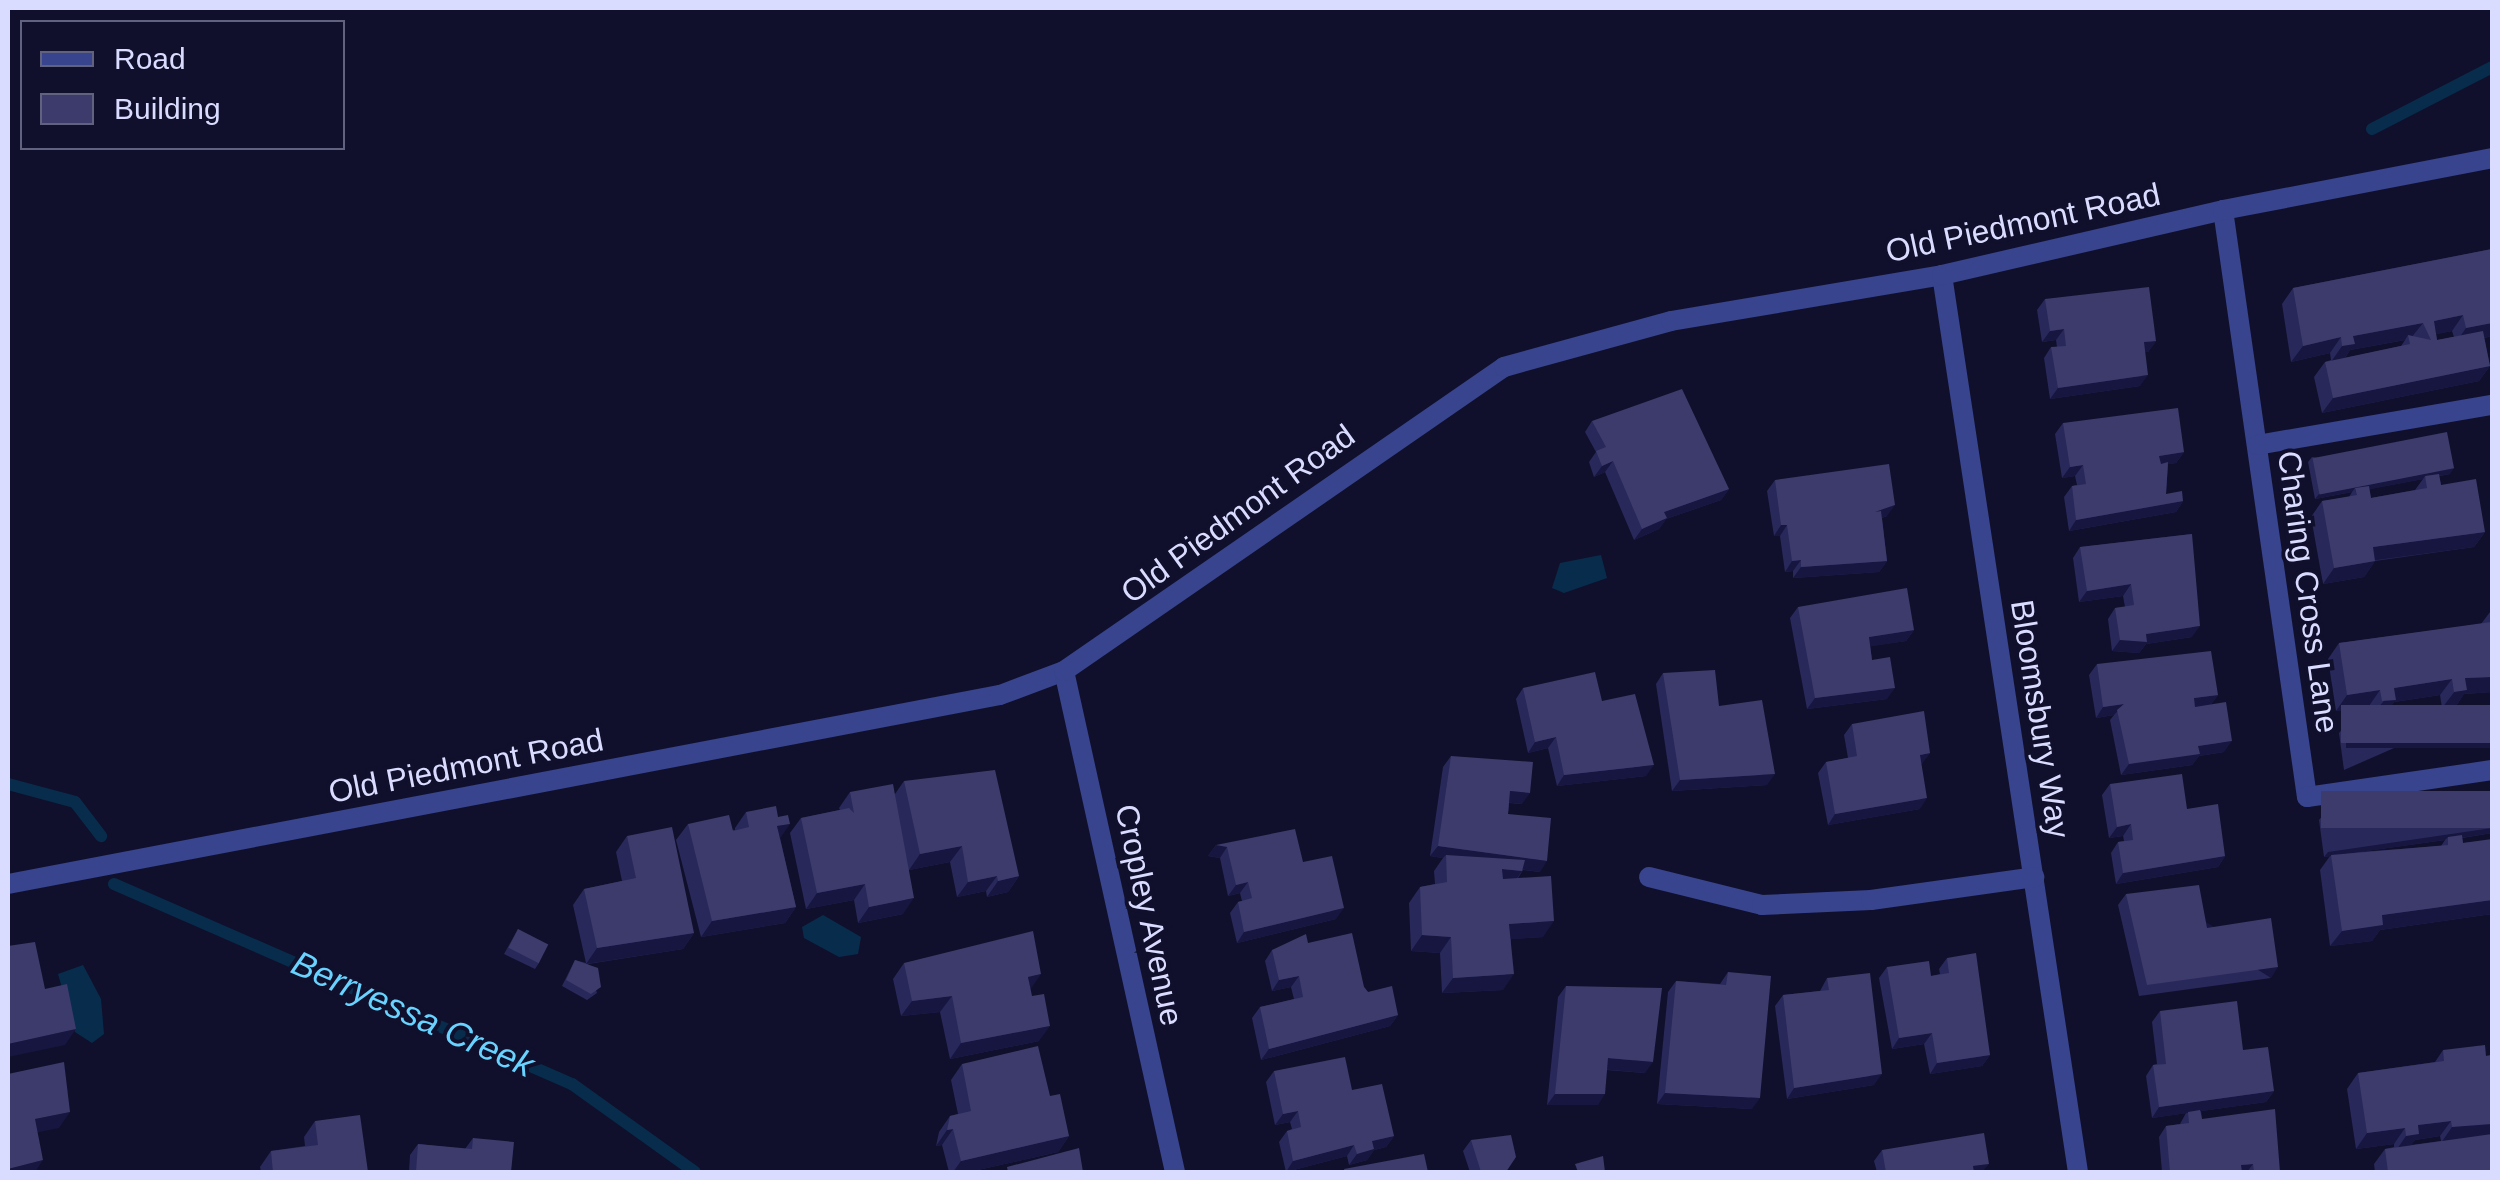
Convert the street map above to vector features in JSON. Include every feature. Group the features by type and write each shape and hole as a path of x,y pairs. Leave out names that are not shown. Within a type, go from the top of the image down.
{"street":[{"name":"Old Piedmont Road","path":"8,884 1000,695 1064,671 1504,366 1671,321 1942,275 2223,210 2492,158"},
{"name":"Charing Cross Lane","path":"2223,210 2307,797 2492,770"},
{"name":"Bloomsbury Way","path":"1942,275 2078,1172"},
{"path":"2257,445 2492,405"},
{"name":"Cropley Avenue","path":"1064,671 1175,1172"},
{"path":"1649,877 1762,904 1871,900 2034,876"}],"water":[{"path":"1601,555 1607,578 1564,593 1552,588 1560,563"},
{"path":"823,915 861,937 858,954 839,957 804,938 802,927"},
{"path":"83,965 101,999 104,1034 92,1043 75,1032 58,974"}],"building":[{"path":"2492,249 2492,323 2466,328 2463,315 2434,321 2437,340 2483,331 2490,366 2333,398 2325,362 2410,344 2408,335 2431,340 2423,323 2353,336 2355,344 2342,346 2341,337 2303,346 2293,288"},
{"path":"2149,287 2156,341 2144,342 2148,375 2058,388 2051,347 2066,346 2064,329 2050,331 2045,299"},
{"path":"1682,389 1729,489 1664,512 1667,518 1642,529 1613,461 1602,466 1596,451 1606,447 1592,421"},
{"path":"2178,408 2184,452 2159,456 2161,464 2168,462 2166,494 2182,491 2183,501 2076,520 2072,486 2086,484 2083,465 2070,467 2063,423"},
{"path":"2447,432 2454,468 2320,494 2313,458"},
{"path":"1889,464 1895,505 1875,512 1881,511 1887,561 1801,567 1801,560 1792,561 1787,525 1781,525 1775,480"},
{"path":"2439,474 2441,485 2476,479 2485,532 2373,547 2375,561 2334,568 2322,501 2357,495 2355,488 2369,486 2371,498 2427,488 2425,476"},
{"path":"2192,534 2200,626 2146,634 2147,642 2120,640 2115,608 2134,605 2131,584 2087,591 2080,547"},
{"path":"1907,588 1914,630 1869,637 1872,660 1890,657 1895,688 1815,698 1798,607"},
{"path":"2492,611 2492,677 2465,678 2467,690 2454,692 2452,679 2394,688 2396,700 2382,701 2380,690 2347,695 2339,643 2491,622"},
{"path":"2211,651 2218,695 2194,698 2195,707 2226,702 2232,741 2198,746 2200,754 2129,764 2117,710 2124,704 2103,707 2097,664"},
{"path":"1715,670 1719,706 1762,700 1775,774 1680,780 1663,673"},
{"path":"1595,672 1602,701 1635,694 1654,765 1564,775 1556,737 1535,742 1523,688"},
{"path":"2341,705 2492,705 2492,743 2341,743"},
{"path":"1924,711 1930,753 1920,755 1927,798 1835,814 1826,762 1857,756 1852,724"},
{"path":"1451,756 1533,762 1530,793 1510,791 1508,814 1551,818 1547,861 1438,846"},
{"path":"995,770 1019,876 968,882 962,846 920,854 904,781"},
{"path":"2182,774 2187,809 2218,804 2225,856 2123,873 2118,842 2133,840 2131,824 2117,827 2110,784"},
{"path":"893,784 914,898 869,907 865,884 817,893 801,818 849,808 854,813 850,792"},
{"path":"2321,791 2492,791 2492,828 2321,828"},
{"path":"776,806 778,817 788,815 790,824 777,826 796,907 712,921 688,824 729,815 733,831 749,827 746,812"},
{"path":"672,827 694,933 597,948 584,889 636,878 627,836"},
{"path":"1295,829 1303,862 1332,856 1344,908 1244,932 1238,902 1252,898 1248,882 1236,885 1227,847 1216,845"},
{"path":"2462,835 2463,843 2492,839 2492,900 2382,915 2383,925 2342,931 2331,855 2448,845 2448,837"},
{"path":"1446,855 1525,860 1522,871 1502,869 1503,879 1551,876 1554,921 1509,924 1514,974 1453,978 1451,937 1422,935 1420,887 1447,882"},
{"path":"2199,885 2207,928 2271,918 2278,967 2147,985 2126,894"},
{"path":"518,929 548,944 539,963 508,948"},
{"path":"1033,931 1041,974 1028,977 1032,996 1044,994 1050,1026 961,1043 952,996 912,1001 904,963"},
{"path":"1352,933 1364,987 1368,992 1392,986 1398,1015 1269,1049 1260,1007 1303,997 1299,976 1279,980 1272,950 1306,934 1308,943"},
{"path":"35,942 45,989 67,984 76,1029 8,1044 8,946"},
{"path":"1976,953 1990,1055 1937,1063 1932,1033 1899,1038 1887,967 1929,961 1931,976 1949,973 1947,958"},
{"path":"575,960 598,968 601,987 591,994 566,980"},
{"path":"1728,972 1771,976 1760,1098 1665,1093 1676,981 1726,985"},
{"path":"1870,973 1882,1074 1794,1088 1783,995 1829,990 1827,978"},
{"path":"1566,986 1662,988 1653,1062 1608,1058 1605,1094 1555,1094"},
{"path":"2237,1001 2243,1050 2268,1047 2274,1091 2159,1107 2153,1065 2166,1064 2160,1011"},
{"path":"2485,1045 2486,1056 2492,1055 2492,1124 2452,1127 2451,1121 2418,1125 2419,1134 2406,1136 2405,1128 2367,1133 2358,1073 2444,1061 2443,1050"},
{"path":"1038,1046 1050,1096 1060,1094 1069,1136 961,1161 953,1129 947,1130 950,1116 971,1111 962,1064"},
{"path":"1345,1057 1352,1090 1382,1084 1394,1136 1372,1141 1374,1149 1357,1154 1354,1145 1293,1161 1287,1131 1301,1127 1298,1111 1283,1114 1274,1071"},
{"path":"64,1062 70,1112 35,1119 43,1160 8,1169 8,1074"},
{"path":"2275,1109 2280,1172 2254,1172 2253,1164 2241,1165 2242,1172 2170,1172 2166,1126 2189,1123 2188,1112 2200,1110 2202,1119"},
{"path":"360,1115 368,1172 273,1172 271,1151 318,1145 315,1121"},
{"path":"1984,1133 1989,1164 1973,1166 1974,1172 1886,1172 1882,1150"},
{"path":"2492,1134 2492,1172 2388,1172 2385,1149"},
{"path":"1511,1135 1516,1157 1506,1172 1481,1172 1471,1140"},
{"path":"473,1138 514,1142 511,1172 416,1172 418,1144 472,1149"},
{"path":"1079,1148 1083,1172 1008,1172 1007,1167"},
{"path":"1424,1154 1428,1172 1344,1169"},
{"path":"1603,1156 1605,1172 1578,1172 1575,1164"}],"waterway":[{"path":"2372,129 2492,67"},
{"name":"Berryessa Creek","path":"8,784 75,802 101,836"},
{"name":"Berryessa Creek","path":"114,884 572,1084 695,1172"}]}
